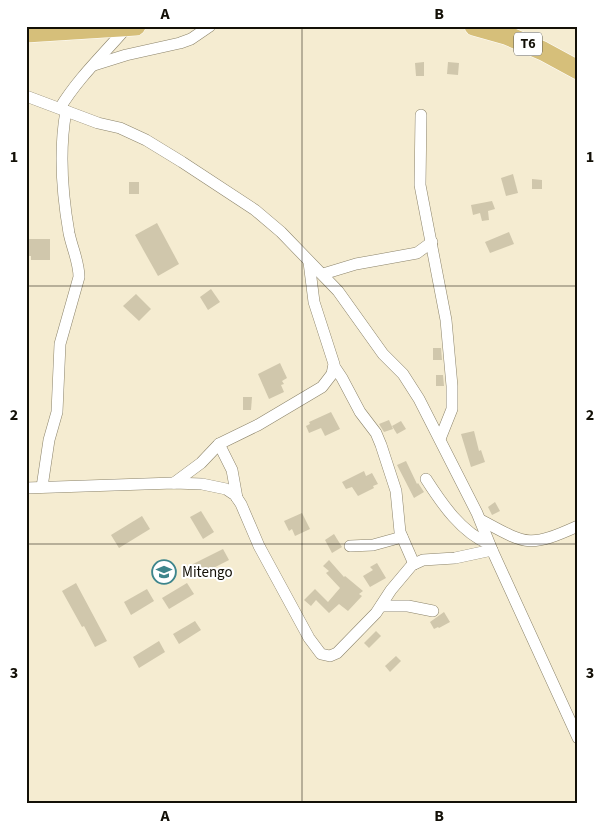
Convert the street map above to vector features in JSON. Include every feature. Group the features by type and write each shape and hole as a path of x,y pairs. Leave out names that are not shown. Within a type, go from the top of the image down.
{"highway":[{"name":"T6","path":"474,26 506,30 578,70"},
{"path":"26,34 132,27"}],"street":[{"path":"94,65 126,55 180,43 191,39 210,26"},
{"path":"42,487 57,412 60,344 79,277 79,270 68,228 64,188 62,149 63,109 81,77 132,27"},
{"path":"26,96 98,123 120,128 182,162 255,210 281,232 338,291 383,354 403,374 419,399 481,520 491,547 578,738"},
{"path":"421,115 420,185 446,320 452,386 452,409 440,439"},
{"path":"323,274 356,264 417,254 432,242"},
{"path":"310,262 314,302 334,366 360,412 376,433 381,445 396,491 398,523 402,538 414,564"},
{"path":"174,482 201,463 219,444 258,426 322,387 331,377 334,366"},
{"path":"219,444 232,470 237,498 259,546 309,638 321,654 330,656 337,653 381,606 404,573 414,564 423,560 455,558 491,547"},
{"path":"426,479 454,517 474,536 491,547"},
{"path":"26,488 174,482 215,486 226,489 237,498"},
{"path":"481,520 528,542 544,540 578,526"},
{"path":"350,546 373,545 402,538"},
{"path":"381,606 408,606 433,611"}],"building":[{"path":"424,62 424,76 416,76 415,63"},
{"path":"448,62 459,63 458,75 447,74"},
{"path":"513,174 518,193 506,196 501,178"},
{"path":"532,179 542,180 542,189 532,189"},
{"path":"129,182 139,182 139,194 129,194"},
{"path":"492,201 495,209 488,211 489,220 482,221 480,213 473,215 471,205"},
{"path":"157,223 179,264 158,276 135,235"},
{"path":"509,232 514,244 490,253 485,242"},
{"path":"26,239 50,239 50,260 31,260 31,256 26,256"},
{"path":"211,289 220,302 208,310 200,297"},
{"path":"136,294 151,309 139,321 123,306"},
{"path":"433,348 441,348 442,360 433,360"},
{"path":"280,363 287,378 282,381 284,384 281,385 284,392 269,399 258,374"},
{"path":"436,375 443,375 444,386 436,386"},
{"path":"243,397 252,397 251,410 243,410"},
{"path":"331,412 340,429 325,436 321,428 309,433 306,426 310,424 309,422"},
{"path":"389,420 393,429 384,432 379,424"},
{"path":"401,421 406,429 397,434 392,426"},
{"path":"474,431 479,451 481,450 485,462 471,467 461,434"},
{"path":"406,461 417,484 424,492 414,498 397,465"},
{"path":"364,471 366,476 372,473 378,484 358,496 352,487 346,489 342,482"},
{"path":"495,502 500,511 492,515 488,507"},
{"path":"201,511 214,532 203,539 190,517"},
{"path":"302,513 310,529 295,536 292,529 289,531 284,521"},
{"path":"142,516 150,529 119,548 111,535"},
{"path":"334,534 342,547 332,553 325,540"},
{"path":"223,549 229,560 192,579 187,567"},
{"path":"329,560 344,577 363,591 359,594 362,596 348,611 339,604 329,613 316,600 311,606 304,600 315,589 328,602 340,588 326,573 329,571 323,566"},
{"path":"377,563 386,578 370,587 363,576 373,570 370,567"},
{"path":"76,583 107,641 95,647 62,591"},
{"path":"187,583 194,594 169,609 162,598"},
{"path":"147,589 154,601 131,615 124,602"},
{"path":"444,612 450,622 434,629 430,622"},
{"path":"195,621 201,630 179,644 173,634"},
{"path":"376,631 381,636 369,648 364,643"},
{"path":"159,641 165,652 139,668 133,657"},
{"path":"396,656 401,661 390,672 385,666"}],"place":[{"name":"Mitengo","path":"164,572"}]}
